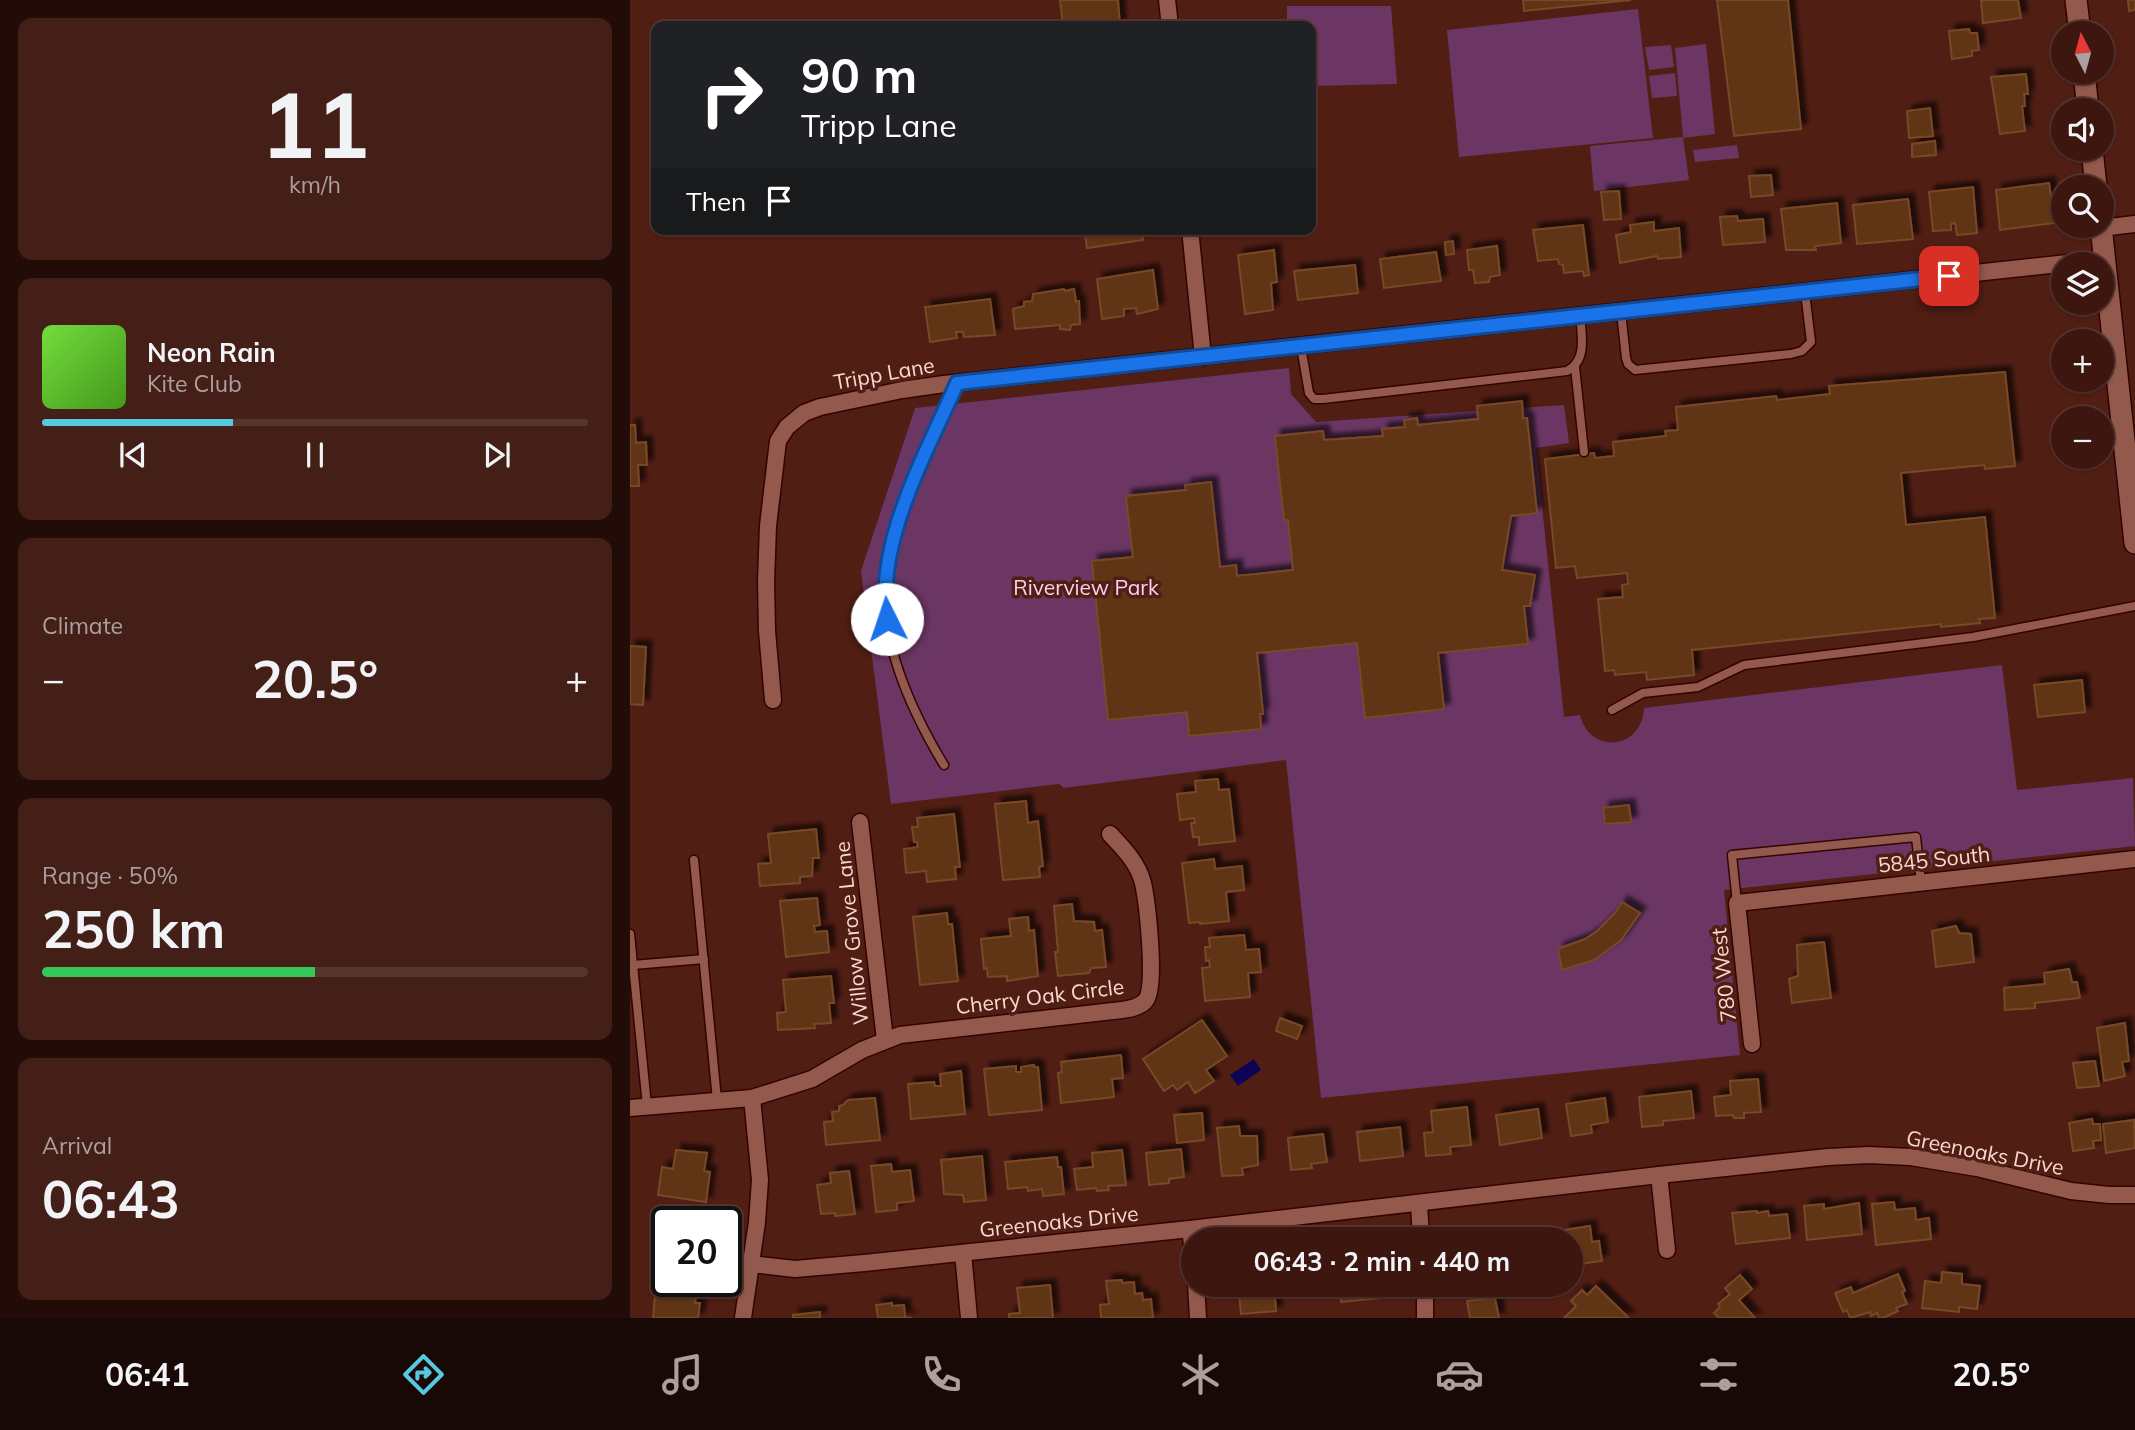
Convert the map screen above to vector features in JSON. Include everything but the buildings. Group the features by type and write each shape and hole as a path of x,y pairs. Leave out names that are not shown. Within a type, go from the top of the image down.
{"main road":[{"path":"2076,0 2079,21"},
{"path":"2111,315 2135,543"}],"street":[{"path":"1167,0 1169,21"},
{"path":"2114,226 2135,224"},
{"path":"1191,235 1203,357"},
{"name":"Tripp Lane","path":"773,700 767,631 768,526 779,442 787,427 803,413 820,407 902,390 957,383 2051,265"},
{"name":"Willow Grove Lane","path":"860,822 885,1040"},
{"name":"Cherry Oak Circle","path":"885,1040 915,1032 1122,1010 1146,1001 1152,987 1152,971 1143,882 1130,854 1110,834"},
{"name":"5845 South","path":"1737,903 2135,859"},
{"name":"780 West","path":"1737,903 1752,1044"},
{"path":"638,1107 752,1098 812,1079 885,1040"},
{"path":"743,1318 757,1222 760,1180 752,1098"},
{"name":"Greenoaks Drive","path":"1208,1227 1659,1175 1869,1155 1911,1157 1978,1168 2071,1191 2135,1195"},
{"path":"1659,1175 1667,1250"},
{"path":"1419,1203 1420,1227"},
{"name":"Greenoaks Drive","path":"751,1264 795,1269 1181,1230"},
{"path":"963,1252 969,1318"},
{"path":"1197,1297 1198,1318"},
{"path":"1425,1297 1425,1318"}],"lane":[{"path":"1621,312 1626,358 1629,366 1635,370 1777,356 1797,353 1811,342 1805,291"},
{"path":"1301,347 1309,393 1314,399 1567,371 1575,367 1581,358 1580,316"},
{"path":"1575,367 1584,452"},
{"path":"944,765 926,735 905,687 891,642 884,597 887,562 899,520 957,383"},
{"path":"1612,710 1643,693 1698,687 1744,665 1973,637 2135,606"},
{"path":"1737,903 1732,855 1916,837 1922,882"},
{"path":"694,860 717,1100"},
{"path":"630,934 638,1107"},
{"path":"633,965 704,959"}],"green space":[{"path":"1287,6 1391,6 1397,84 1316,86 1316,21 1287,21"},
{"path":"1638,9 1653,138 1459,157 1447,30"},
{"path":"1706,44 1715,134 1683,138 1689,180 1594,191 1590,146 1683,137 1675,48"},
{"path":"1671,45 1674,67 1649,70 1645,47"},
{"path":"1675,73 1677,96 1652,98 1649,76"},
{"path":"1737,145 1739,158 1695,162 1693,150"},
{"name":"Riverview Park","path":"1289,368 1291,394 1316,422 1564,405 1569,443 1536,448 1564,717 1580,715 1594,737 1615,742 1626,739 1635,732 1641,722 1644,708 2002,665 2017,790 2133,778 2135,846 1724,890 1740,1055 1321,1098 1286,760 1064,788 1059,784 891,804 861,571 915,408"}],"shaded area":[{"path":"1254,1059 1261,1070 1238,1086 1230,1075"}],"route":[{"path":"887,619 884,597 887,562 899,520 957,383 1949,276"}]}
